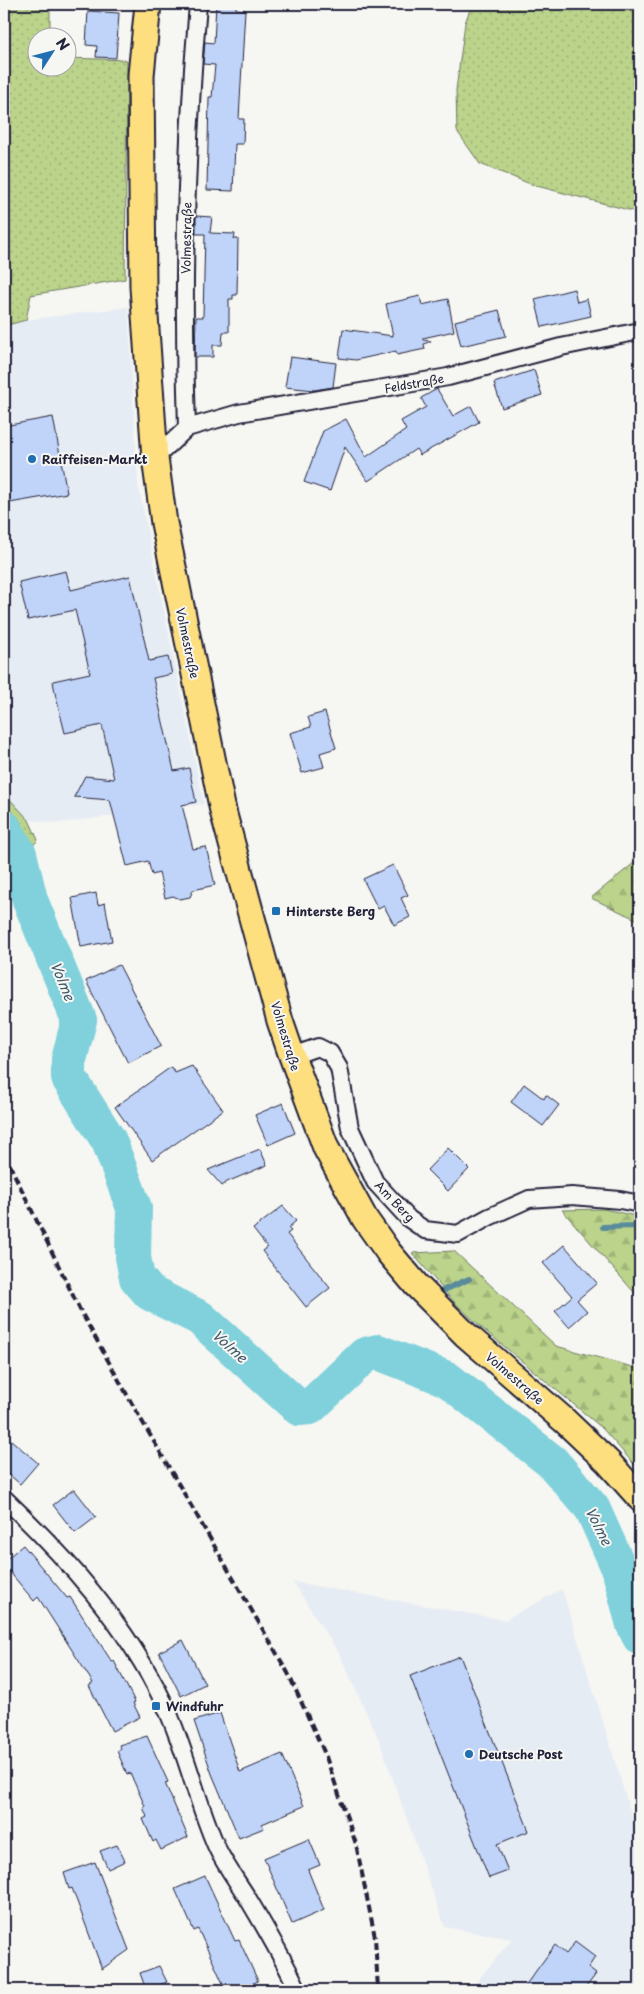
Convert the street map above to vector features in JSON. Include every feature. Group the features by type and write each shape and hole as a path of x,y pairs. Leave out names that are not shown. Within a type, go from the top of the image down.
{"main road":[{"name":"Volmestraße","path":"148,4 141,75 144,287 147,368 155,458 164,523 223,812 280,1021 326,1148 365,1218 389,1253 417,1286 465,1334 565,1421 608,1462 640,1498"}],"street":[{"name":"Volmestraße","path":"187,428 184,362 186,214 198,4"},
{"name":"Feldstraße","path":"187,428 239,413 448,377 562,346 640,331"},
{"path":"155,458 187,428"},
{"name":"Am Berg","path":"292,1056 318,1047 330,1054 339,1068 350,1128 375,1182 408,1219 425,1230 458,1234 489,1217 530,1199 572,1196 620,1200 640,1204"},
{"path":"4,1498 41,1533 81,1578 117,1624 148,1673 164,1703 178,1736 194,1787 218,1849 282,1957 298,1990"}],"shaded area":[{"path":"128,307 138,485 204,804 59,823 29,820 4,793 4,326 26,320"},
{"path":"293,1582 505,1620 562,1589 640,1843 640,1990 470,1990 512,1939 445,1927 380,1742 340,1655"}],"green space":[{"path":"4,4 50,4 50,28 28,28 28,78 78,78 78,58 127,60 125,279 31,295 26,320 4,326"},
{"path":"472,4 640,4 640,213 533,185 480,164 457,131 456,90 465,23"},
{"path":"4,793 29,820 38,840 17,863 4,872"},
{"path":"640,858 640,921 591,898"},
{"path":"604,1209 640,1217 640,1299 562,1210"},
{"path":"454,1251 556,1346 640,1369 640,1471 602,1428 482,1328 455,1303 412,1253"}],"building":[{"path":"216,4 236,4 236,9 245,10 239,119 244,119 243,144 235,144 233,191 207,190 209,97 212,97 215,65 203,64 205,42 214,43"},
{"path":"88,11 119,13 116,58 96,57 97,46 86,45"},
{"path":"196,216 212,217 210,233 235,234 234,239 238,239 237,295 233,295 233,299 229,299 229,332 223,332 222,345 213,345 213,357 195,357 196,317 203,317 205,234 196,234"},
{"path":"574,289 577,302 587,299 591,316 542,327 535,299"},
{"path":"420,296 422,305 448,299 454,331 423,338 423,340 431,341 424,344 425,349 397,355 396,351 356,360 339,358 343,329 393,336 386,304"},
{"path":"499,310 506,336 461,346 455,321"},
{"path":"290,357 336,363 333,387 314,390 285,387"},
{"path":"534,370 542,395 502,408 494,383"},
{"path":"437,389 453,416 471,406 479,422 420,455 416,449 368,481 345,447 330,491 304,482 323,431 346,419 366,457 406,430 401,421 426,407 421,398"},
{"name":"Raiffeisen-Markt","path":"53,417 67,493 4,504 4,426"},
{"path":"66,571 71,590 130,576 149,661 168,657 172,674 153,678 174,771 189,768 196,802 182,805 193,849 206,847 215,885 193,890 190,897 180,899 173,896 165,898 159,873 152,875 148,861 127,866 110,800 74,797 85,776 114,779 102,725 65,733 55,693 53,681 90,673 75,610 28,620 19,582"},
{"path":"325,712 336,748 320,753 324,767 302,773 290,733 311,727 308,717"},
{"path":"393,865 408,895 401,898 410,917 394,925 384,906 378,909 363,879"},
{"path":"96,893 98,905 105,903 112,941 81,947 72,898"},
{"path":"119,965 161,1046 128,1063 86,981"},
{"path":"192,1066 223,1110 152,1160 115,1107 171,1067 175,1073"},
{"path":"524,1084 544,1099 546,1095 559,1105 543,1126 511,1102"},
{"path":"283,1103 295,1133 268,1145 255,1115"},
{"path":"448,1148 469,1169 448,1191 427,1170"},
{"path":"260,1149 267,1165 227,1182 222,1186 208,1170"},
{"path":"283,1206 296,1221 288,1228 291,1231 287,1234 330,1288 306,1307 262,1251 267,1247 253,1229"},
{"path":"564,1245 597,1283 577,1300 587,1311 569,1327 555,1311 572,1296 543,1263"},
{"path":"4,1434 38,1463 20,1484 4,1470"},
{"path":"74,1489 96,1517 75,1533 53,1505"},
{"path":"23,1545 67,1598 70,1597 112,1662 114,1661 135,1702 133,1703 140,1717 112,1731 89,1686 93,1683 38,1597 34,1601 4,1565 4,1561"},
{"path":"183,1640 205,1684 181,1696 159,1652"},
{"name":"Deutsche Post","path":"460,1656 529,1831 497,1844 508,1871 489,1878 410,1676"},
{"path":"220,1713 240,1772 282,1754 304,1806 262,1824 264,1828 239,1838 212,1774 194,1721"},
{"path":"147,1736 168,1782 165,1783 188,1837 161,1850 156,1840 153,1842 143,1819 147,1817 143,1807 145,1806 130,1773 127,1774 117,1751 121,1749 119,1745"},
{"path":"309,1839 320,1865 308,1870 324,1910 292,1924 264,1858"},
{"path":"117,1845 125,1861 108,1869 100,1851"},
{"path":"95,1862 129,1950 102,1969 72,1888 69,1889 64,1873"},
{"path":"205,1876 235,1941 239,1940 258,1981 238,1990 226,1990 198,1929 194,1931 175,1889"},
{"path":"575,1942 595,1957 588,1968 596,1974 584,1990 522,1990 555,1945 566,1954"},
{"path":"159,1966 167,1982 146,1990 140,1973"}],"waterway":[{"name":"Volme","path":"4,828 19,854 30,900 79,1020 69,1060 69,1078 109,1141 134,1208 133,1257 137,1278 150,1293 200,1318 299,1408 310,1407 365,1355 378,1352 447,1379 552,1462 592,1508 619,1568 634,1625 640,1637"},
{"path":"603,1227 635,1226 640,1229"},
{"path":"444,1290 469,1279"},
{"path":"276,1990 282,1988"}],"railway":[{"path":"4,1153 80,1310 288,1673 325,1754 356,1844 375,1937 378,1990"}],"place":[{"name":"Raiffeisen-Markt","path":"32,459"},
{"name":"Hinterste Berg","path":"276,911"},
{"name":"Windfuhr","path":"156,1706"},
{"name":"Deutsche Post","path":"469,1754"}]}
